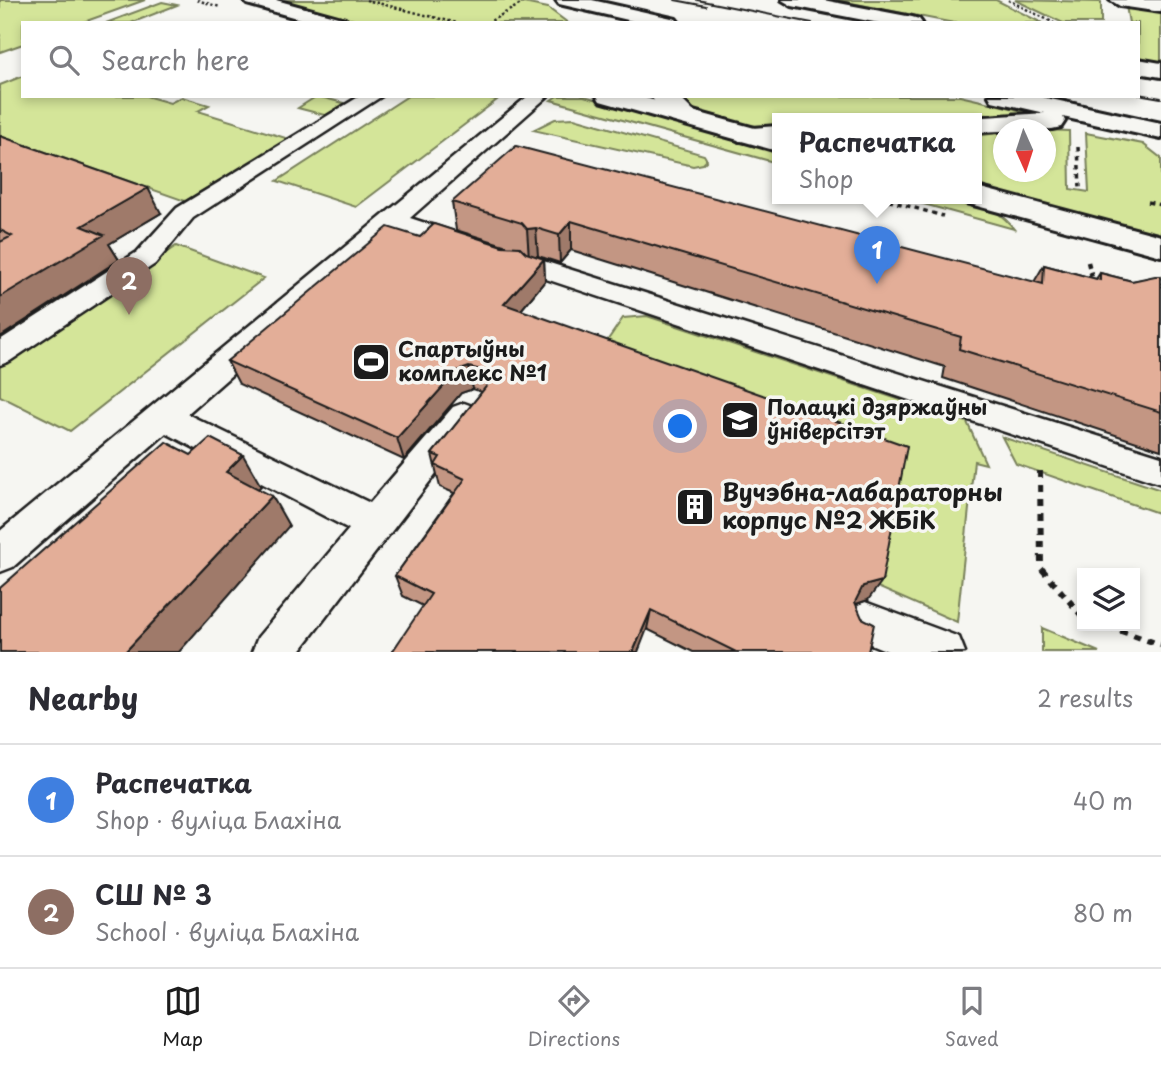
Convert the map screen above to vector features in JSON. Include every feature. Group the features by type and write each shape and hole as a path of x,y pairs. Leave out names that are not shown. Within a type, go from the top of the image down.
{"main road":[{"path":"254,0 331,21"},
{"path":"554,0 578,21"},
{"path":"566,0 660,21"},
{"path":"793,0 902,21"},
{"path":"1120,0 1161,6"},
{"path":"1140,66 1161,70"},
{"path":"615,98 772,142"},
{"path":"665,98 687,118"},
{"path":"1010,98 1161,131"},
{"path":"982,124 1101,118"},
{"path":"749,135 772,134"},
{"path":"982,197 1161,246"}],"lane":[{"path":"0,354 146,258 185,213 370,98"},
{"path":"0,554 537,98"},
{"path":"392,220 481,249"},
{"path":"537,267 1161,470"},
{"path":"273,652 474,404"},
{"path":"162,416 375,524"},
{"path":"865,622 944,652"}],"path":[{"path":"366,0 449,21"},
{"path":"491,21 528,0"},
{"path":"1009,0 1050,21"},
{"path":"1040,430 1041,568 1077,610"},
{"path":"1121,631 1161,645"}],"green space":[{"path":"0,0 145,0 87,21 21,21 21,45 0,52"},
{"path":"280,0 509,0 548,8 565,21 358,21"},
{"path":"836,0 996,0 1038,21 944,21"},
{"path":"1015,0 1101,2 1101,21 1059,21"},
{"path":"162,2 177,5 136,21 111,21"},
{"path":"1126,6 1161,11 1161,62 1140,58 1140,21 1129,21"},
{"path":"21,77 21,98 153,98 170,103 185,98 209,105 198,111 289,139 185,201 0,136 0,85"},
{"path":"314,98 347,104 328,116 298,108"},
{"path":"405,98 497,100 356,207 277,181"},
{"path":"591,98 772,148 772,162 551,100"},
{"path":"680,98 969,98 1024,111 1013,112 1018,114 982,115 982,113 772,113 772,125 744,127 699,115"},
{"path":"574,118 704,155 707,160 703,164 693,166 533,130 555,119"},
{"path":"1056,130 1069,131 1070,189 1089,192 1086,133 1143,144 1161,158 1161,242 999,197 982,188 982,135 993,134 993,182 1056,182"},
{"path":"924,204 980,204 1003,217 1014,229"},
{"path":"176,246 264,278 70,431 0,396 0,365"},
{"path":"647,316 967,422 986,464 974,461 957,622 875,586 598,354 623,318"},
{"path":"1002,437 1161,490 1161,514 1016,464"},
{"path":"1042,628 1099,652 1042,652"}],"building":[{"path":"0,136 148,188 82,226 104,235 0,297 0,242 12,236 0,230"},
{"path":"516,146 1043,284 1044,265 1100,280 1100,273 1132,281 1161,276 1161,412 959,349 961,337 571,221 559,235 536,228 527,229 522,223 452,202"},
{"path":"434,224 502,246 520,247 526,253 544,259 504,304 907,446 882,581 863,586 855,602 862,618 874,624 868,652 736,652 651,610 633,652 392,652 431,594 395,576 465,479 435,465 440,457 432,454 489,383 482,370 469,367 457,371 397,438 227,361 388,227 420,237"},
{"path":"210,438 243,455 226,472 272,496 125,652 0,652 0,588 166,442 191,455"}],"tram line":[{"path":"675,0 706,6"},
{"path":"697,0 802,21"},
{"path":"1140,94 1161,98"}],"place":[{"name":"Распечатка","path":"877,284"},
{"name":"СШ № 3","path":"129,315"},
{"name":"Спартыўны комплекс №1","path":"371,362"},
{"name":"Полацкі дзяржаўны ўніверсітэт","path":"740,420"},
{"name":"Вучэбна-лабараторны корпус №2 ЖБіК","path":"695,507"}]}
